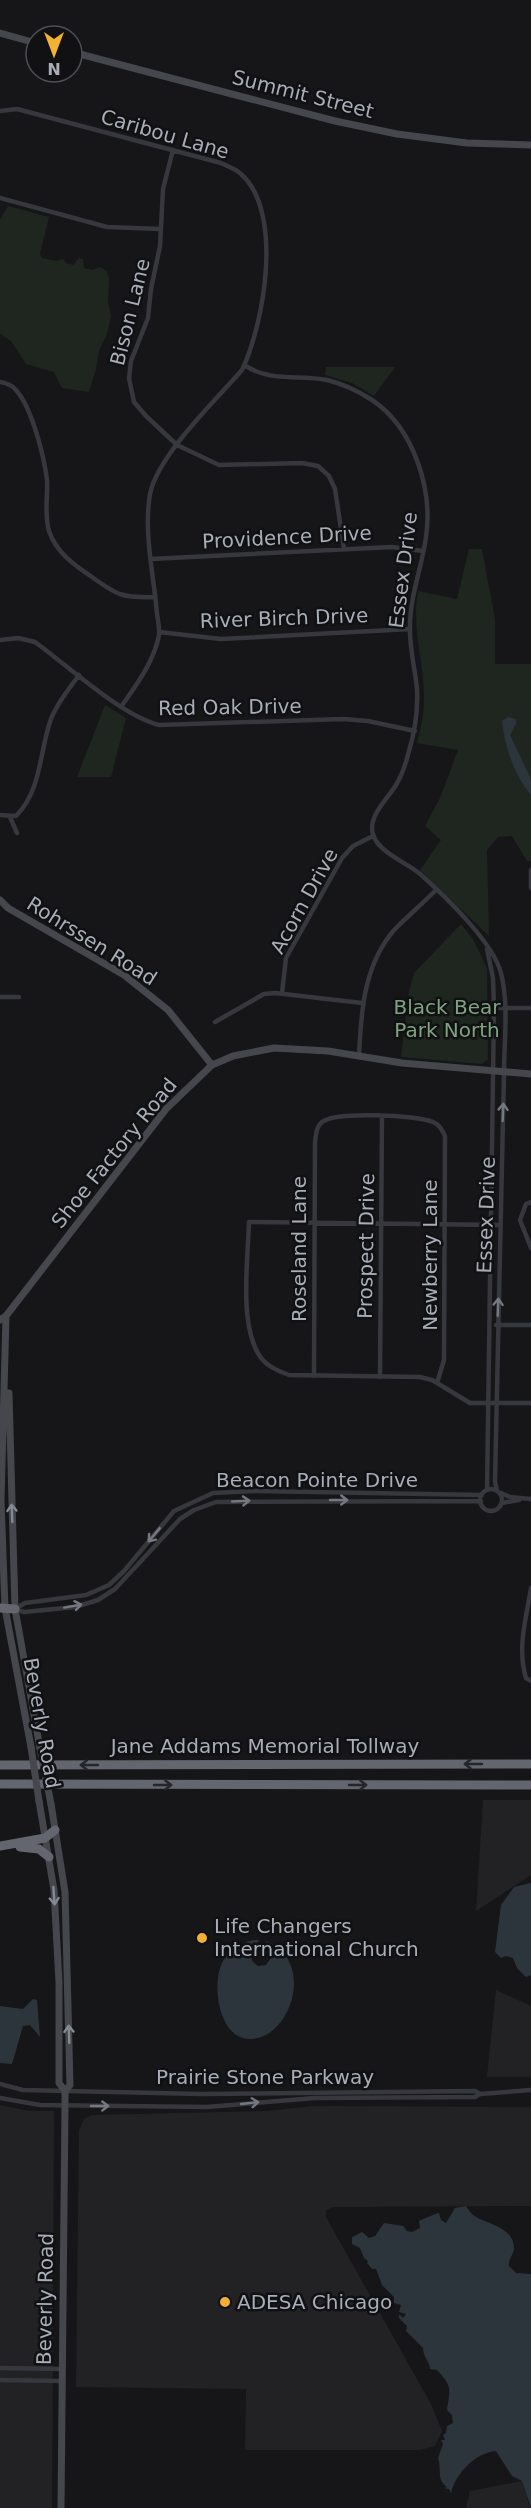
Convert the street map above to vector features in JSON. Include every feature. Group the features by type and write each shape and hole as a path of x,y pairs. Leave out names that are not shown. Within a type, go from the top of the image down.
{"highway":[{"path":"2,1608 15,1609"},
{"name":"Jane Addams Memorial Tollway","path":"0,1765 531,1764"},
{"name":"Jane Addams Memorial Tollway","path":"0,1784 531,1785"},
{"path":"0,1847 45,1838 56,1830"},
{"path":"0,1847 29,1846 39,1849 49,1857"}],"street":[{"path":"0,33 24,39"},
{"name":"Summit Street","path":"84,55 335,121 397,134 467,142 531,145"},
{"name":"Caribou Lane","path":"0,111 17,109 220,163 241,173 256,194 265,219 265,288 244,365 177,445 160,470 151,492 148,524 159,632 145,670 121,707"},
{"name":"Bison Lane","path":"173,150 163,189 160,246 151,289 148,318 131,361 129,378 135,402 146,416 177,445 219,465 302,463 318,466 329,476 335,489 344,549"},
{"path":"0,198 107,227 160,229"},
{"name":"Essex Drive","path":"244,365 267,376 326,380 344,385 376,403 388,413 412,448 417,462 428,522 411,610 410,629 417,690 415,731 400,777 374,820 372,828 381,846 408,864 457,909 486,943 502,975 505,1008 496,1402 495,1481 498,1491"},
{"path":"0,382 16,389 30,414 47,479 49,529 56,546 69,560 112,592 124,597 155,597"},
{"name":"Providence Drive","path":"151,559 393,547 423,551"},
{"name":"River Birch Drive","path":"159,632 221,639 410,629"},
{"name":"Red Oak Drive","path":"0,640 18,638 35,642 121,707 145,722 159,725 343,719 368,721 415,731"},
{"path":"0,815 16,816 25,807 40,771 51,719 79,675"},
{"path":"10,817 17,833"},
{"name":"Acorn Drive","path":"282,993 286,958 342,858 353,846 374,836"},
{"path":"531,870 531,888"},
{"path":"359,1056 362,1003 381,949 394,931 435,891"},
{"name":"Rohrssen Road","path":"0,900 8,908 132,982 168,1010 212,1065"},
{"name":"Essex Drive","path":"486,943 493,978 494,1008 487,1490"},
{"path":"215,1022 264,994 282,993 362,1003"},
{"path":"0,998 19,997"},
{"path":"494,1008 531,1008"},
{"name":"Shoe Factory Road","path":"3,1318 166,1109 212,1065 234,1056 274,1048 328,1051 493,1072 531,1074"},
{"name":"Roseland Lane","path":"314,1376 314,1223 317,1130 321,1123 337,1117 382,1116"},
{"name":"Newberry Lane","path":"382,1116 430,1121 440,1127 445,1136 444,1360 437,1383"},
{"name":"Prospect Drive","path":"380,1377 382,1116"},
{"path":"531,1202 526,1204 520,1220 531,1248"},
{"path":"500,1225 249,1222 248,1306 252,1337 258,1354 274,1369 289,1375 420,1377 437,1383 470,1403 531,1403"},
{"name":"Beverly Road","path":"3,1318 8,1375 15,1609 56,1830 65,1892 70,2085 65,2091"},
{"path":"491,1325 531,1325"},
{"name":"Beverly Road","path":"6,1358 1,1501 2,1608 30,1747 54,1890 59,2083 65,2091 61,2508"},
{"path":"521,1499 498,1491 487,1490 481,1498 484,1507 490,1511 497,1509 502,1503 531,1499"},
{"name":"Beacon Pointe Drive","path":"15,1609 25,1603 86,1595 109,1585 124,1571 174,1511 213,1493 234,1491 481,1498"},
{"path":"498,1491 502,1497 502,1503"},
{"name":"Beacon Pointe Drive","path":"15,1609 24,1612 75,1607 98,1600 116,1589 180,1519 216,1502 481,1498"},
{"path":"199,1499 202,1507"},
{"path":"528,1680 522,1664 522,1640 529,1612 531,1588"},
{"name":"Prairie Stone Parkway","path":"0,2085 23,2090 202,2094 475,2091 480,2094"},
{"name":"Prairie Stone Parkway","path":"0,2098 40,2105 65,2106 225,2106 315,2098 475,2097 480,2094 531,2090"},
{"path":"0,2368 61,2369"},
{"path":"0,2380 61,2381"}],"shaded area":[{"path":"508,717 516,719 510,735 531,779 531,795 515,770 505,741 502,721"},
{"path":"483,1800 531,1800 531,1875 476,1911"},
{"path":"531,1883 531,1975 526,1977 517,1968 513,1958 506,1956 501,1958 495,1952 501,1905 514,1887"},
{"path":"253,1940 259,1940 251,1955 252,1961 258,1966 266,1965 271,1958 266,1941 282,1951 291,1966 294,1982 292,1999 285,2015 275,2028 263,2037 248,2039 238,2036 224,2019 220,2007 218,1982 219,1970 232,1950"},
{"path":"496,1990 531,2006 531,2077 487,2077"},
{"path":"33,1999 37,2000 40,2037 30,2025 23,2026 12,2064 0,2063 0,2006 23,2009"},
{"path":"0,2105 29,2111 54,2111 52,2508 0,2508"},
{"name":"ADESA Chicago","path":"314,2106 531,2107 531,2206 334,2207 326,2210 326,2217 431,2404 442,2431 435,2446 420,2450 245,2450 246,2389 76,2387 79,2130 84,2119 92,2115 266,2111"},
{"path":"466,2206 475,2216 506,2231 513,2242 514,2249 509,2266 516,2273 531,2274 531,2508 522,2481 512,2476 496,2451 480,2456 466,2466 456,2480 451,2493 449,2489 444,2488 447,2487 440,2477 438,2458 443,2444 441,2440 445,2440 443,2435 446,2433 447,2426 453,2423 452,2415 447,2410 448,2385 437,2370 430,2369 423,2348 406,2331 407,2326 399,2318 399,2314 403,2318 406,2314 399,2312 401,2305 394,2303 394,2297 382,2285 376,2269 372,2269 367,2263 360,2248 352,2244 352,2237 362,2232 369,2238 375,2236 384,2223 403,2226 407,2231 412,2232 420,2228 419,2221 439,2213 441,2220 446,2223 455,2208"},
{"path":"522,2481 530,2508 466,2508 470,2491"}],"green space":[{"path":"8,206 49,217 40,254 42,258 56,261 63,259 66,263 73,265 79,258 83,259 84,268 92,270 100,267 107,271 111,316 89,392 62,388 54,372 26,364 11,341 0,334 0,219"},
{"path":"326,367 395,367 374,396 352,383 325,375"},
{"path":"469,549 482,549 495,619 495,664 531,664 531,861 527,861 512,836 498,837 487,850 489,936 420,870 441,840 425,826 440,798 458,750 417,743 424,702 416,619 418,591 457,599"},
{"path":"105,705 126,718 111,777 77,777"},
{"name":"Black Bear Park North","path":"461,924 473,939 487,968 488,1059 482,1064 401,1057 409,991 414,973"}],"place":[{"name":"Life Changers International Church","path":"202,1938"},
{"name":"ADESA Chicago","path":"225,2302"}]}
